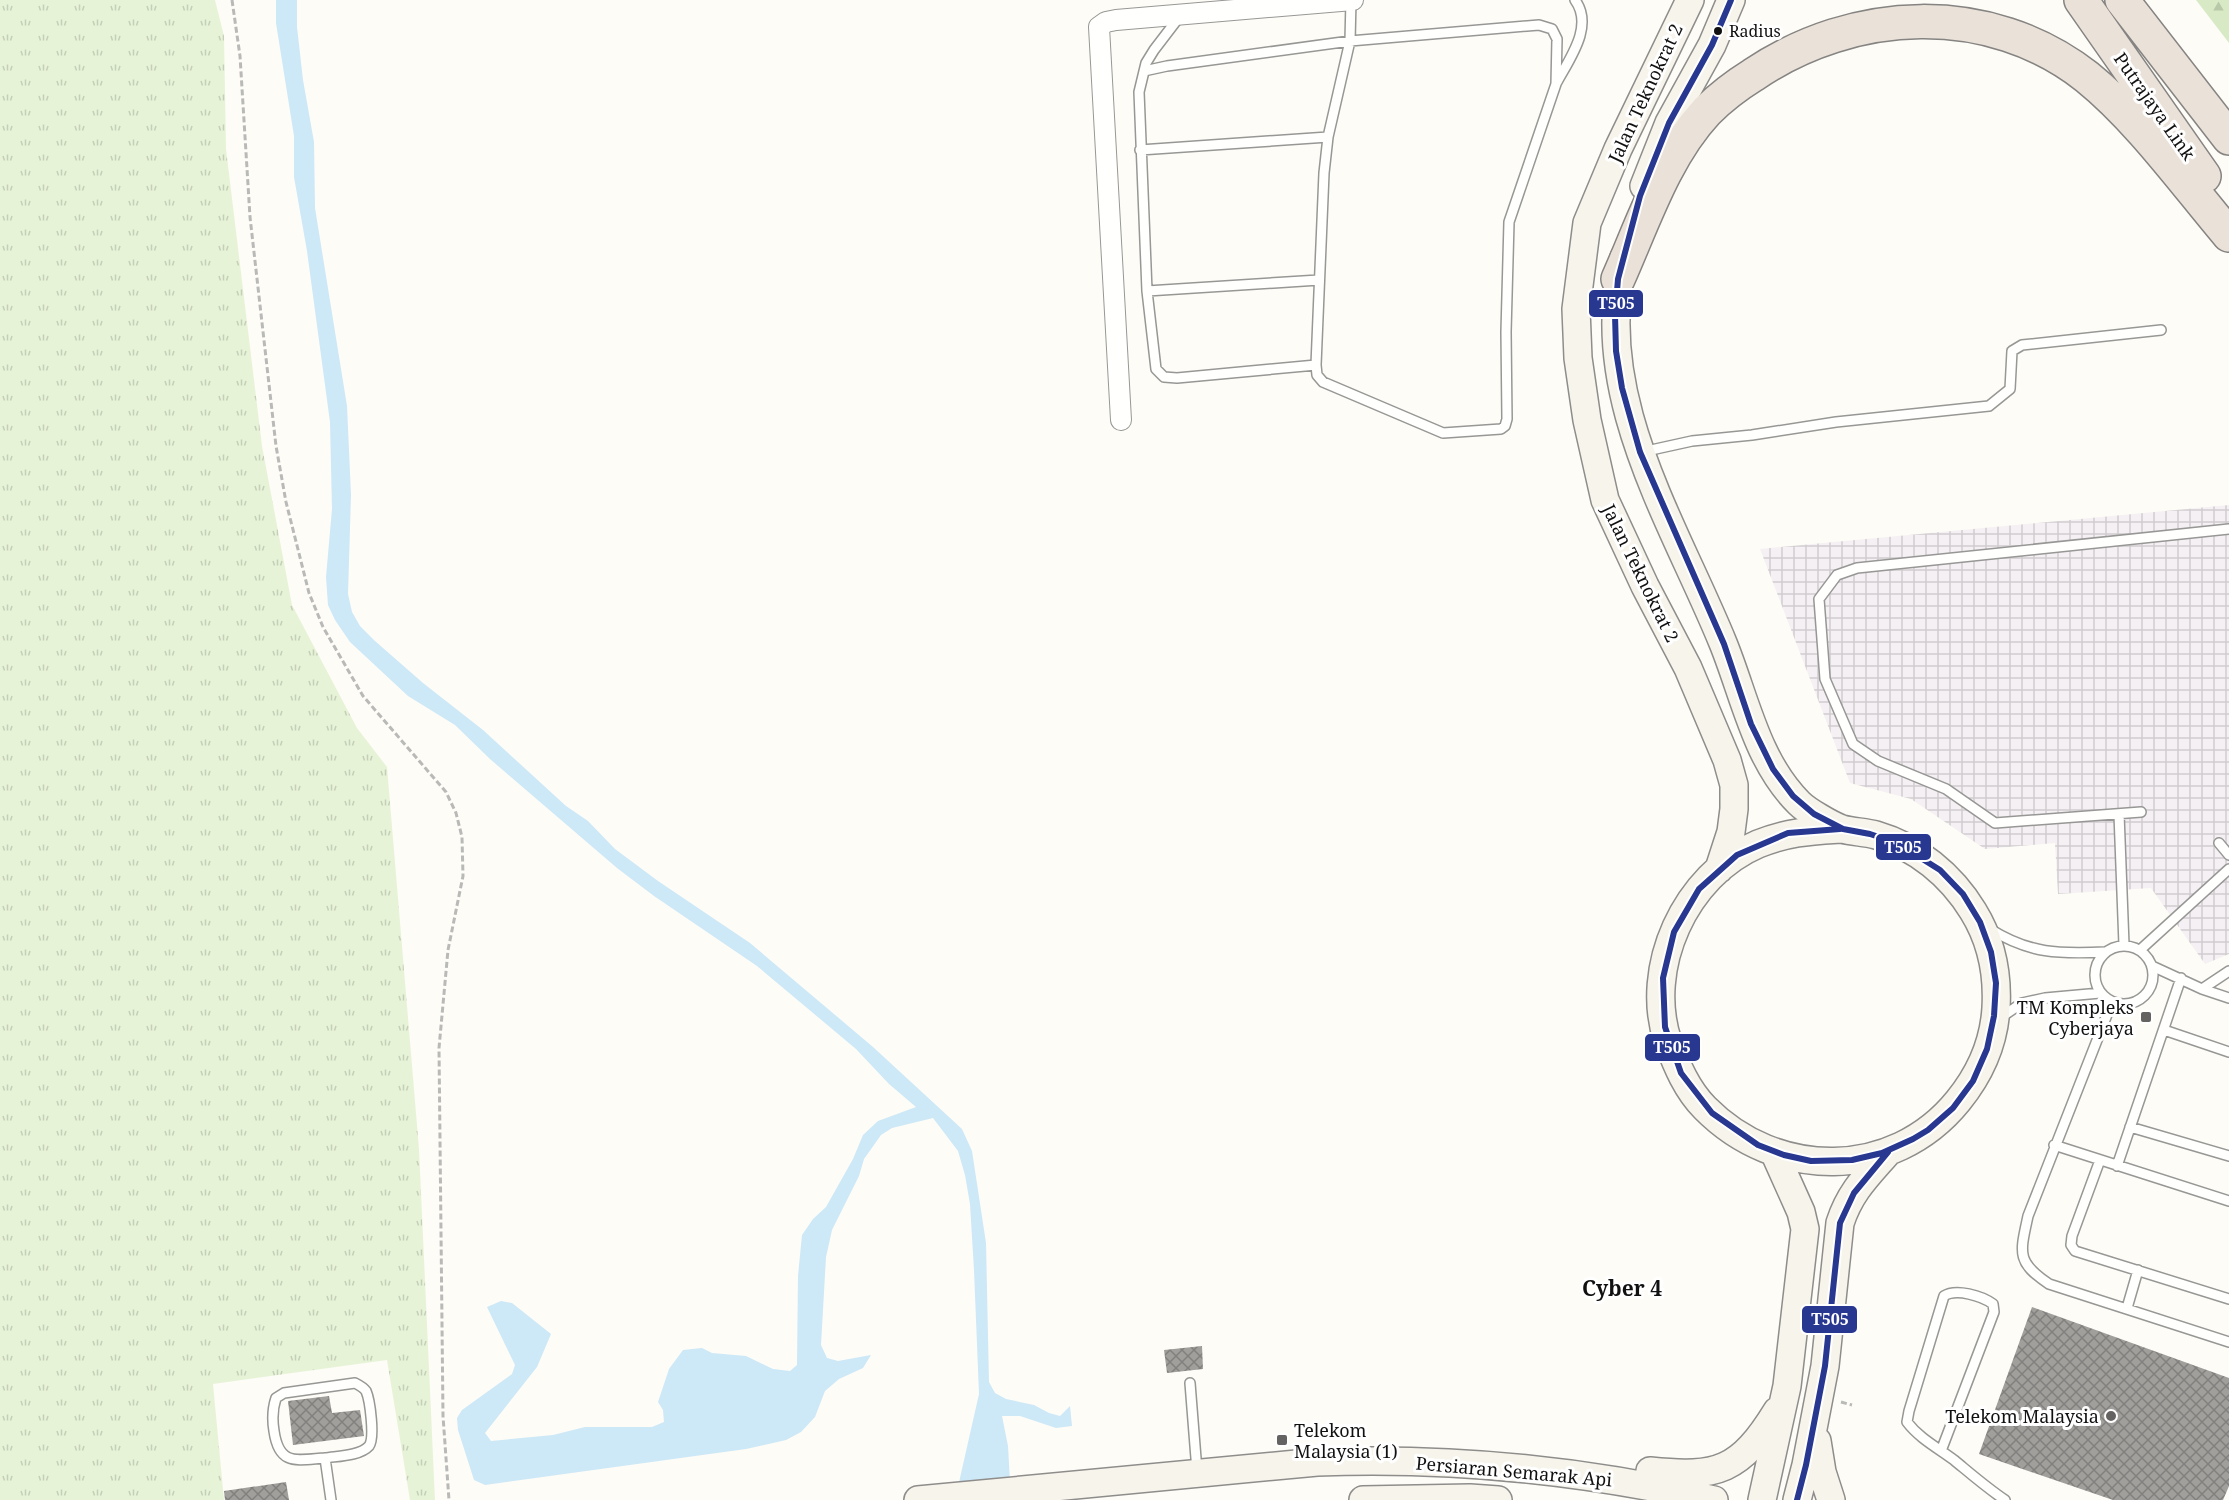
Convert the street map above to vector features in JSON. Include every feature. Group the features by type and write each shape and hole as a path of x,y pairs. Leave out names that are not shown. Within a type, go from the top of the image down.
{"highway":[{"name":"Putrajaya Link","path":"2081,0 2229,212"},
{"name":"Putrajaya Link","path":"2122,0 2229,138"},
{"path":"1618,279 1661,183 1683,142 1707,111 1740,84 1781,56 1821,38 1863,26 1903,21 1948,20 1991,28 2040,47 2086,76 2124,112 2229,235"}],"main road":[{"name":"Jalan Teknokrat 2","path":"1690,0 1618,149 1587,223 1576,319 1578,358 1587,420 1605,500 1645,586 1688,668 1727,760 1734,785 1731,832 1719,869"},
{"name":"Jalan Teknokrat 2","path":"1731,0 1712,45 1669,123 1640,196 1618,279 1615,315 1616,351 1622,387 1640,452 1724,645 1754,730 1772,767 1800,804 1840,829"},
{"path":"1840,829 1875,835 1908,848 1938,868 1962,893 1981,923 1992,955 1997,988 1995,1022 1986,1056 1970,1087 1947,1114 1920,1136 1888,1152 1845,1162 1804,1161 1775,1154 1736,1135 1702,1106 1678,1069 1664,1028 1661,984 1670,941 1689,902 1719,869 1753,846 1791,832 1840,829"},
{"path":"1797,1500 1825,1366 1840,1223 1855,1189 1888,1152"},
{"path":"1762,1500 1784,1400 1805,1229 1801,1212 1775,1154"},
{"path":"1559,1472 1628,1470 1685,1475 1711,1472 1727,1466 1755,1442 1784,1400"},
{"path":"1817,1410 1818,1452 1823,1479 1831,1500"},
{"name":"Persiaran Semarak Api","path":"918,1500 1317,1462 1381,1460 1440,1462 1559,1472 1638,1484 1714,1500"},
{"name":"Persiaran Semarak Api","path":"1364,1500 1470,1498 1498,1500"}],"street":[{"path":"1121,420 1099,27 1106,22 1116,20 1352,0"}],"lane":[{"path":"1352,0 1350,41 1328,137 1324,174 1317,375 1323,381 1443,433 1500,429 1507,419 1506,320 1509,222 1556,84 1575,49 1584,23 1582,9 1575,0"},
{"path":"1181,15 1154,50 1144,71 1139,92 1147,291 1156,369 1164,377 1177,378 1316,365"},
{"path":"1144,71 1350,41 1545,26 1552,29 1557,39 1556,84"},
{"path":"1140,150 1328,137"},
{"path":"1147,291 1319,280"},
{"path":"1640,452 1692,441 1752,435 1836,422 1989,406 2010,388 2012,351 2022,345 2161,330"},
{"path":"2141,812 1995,823 1946,789 1878,761 1853,744 1825,679 1819,599 1837,575 1857,568 2229,529"},
{"path":"2119,814 2124,945"},
{"path":"2219,843 2229,855"},
{"path":"2140,950 2229,869"},
{"path":"1981,923 2011,942 2060,954 2105,952"},
{"path":"2124,945 2140,950 2150,960 2153,980 2148,992 2138,1001 2125,1004 2112,1002 2100,993 2095,983 2094,972 2105,952 2124,945"},
{"path":"2152,966 2202,989 2229,998"},
{"path":"2202,989 2229,971"},
{"path":"2117,1166 2181,978"},
{"path":"1995,1022 2022,1003 2046,998 2100,993"},
{"path":"2112,1002 2028,1216 2021,1247 2024,1259 2031,1272 2049,1284 2229,1341"},
{"path":"2164,1030 2229,1052"},
{"path":"2130,1127 2229,1156"},
{"path":"2055,1145 2229,1201"},
{"path":"2100,1160 2082,1207 2071,1245 2074,1251 2229,1299"},
{"path":"2127,1308 2138,1270"},
{"path":"1941,1451 1994,1312 1993,1305 1988,1300 1955,1292 1944,1296 1907,1422 1914,1431 1980,1484 2005,1500"},
{"path":"355,1383 364,1389 368,1396 372,1439 369,1446 363,1450 325,1458 299,1460 279,1452 272,1415 276,1398 284,1393 355,1383"},
{"path":"1190,1383 1197,1473"},
{"path":"325,1458 331,1500"}],"path":[{"path":"232,0 240,56 250,217 276,446 286,502 309,593 323,627 363,696 446,792 456,813 462,837 463,876 448,950 439,1048 443,1404 449,1500"}],"shaded area":[{"path":"2229,505 2229,954 2205,964 2151,888 2058,894 2055,843 1985,849 1911,799 1850,783 1760,549"}],"green space":[{"path":"0,0 215,0 224,36 226,149 262,446 292,605 357,728 387,767 419,1149 435,1500 410,1500 387,1360 213,1384 224,1500 0,1500"},
{"path":"2196,0 2229,0 2229,43"}],"water":[{"path":"276,0 297,0 297,27 303,80 314,142 315,208 347,406 351,495 348,594 352,612 360,626 375,641 423,683 483,730 566,806 588,821 615,849 750,943 873,1047 962,1129 972,1151 986,1243 989,1382 995,1393 1006,1399 1034,1405 1049,1413 1060,1416 1070,1406 1072,1426 1056,1428 1020,1416 1002,1416 1008,1446 1011,1500 955,1500 979,1394 974,1270 970,1204 965,1175 958,1151 933,1118 892,1128 881,1135 864,1159 859,1176 832,1230 826,1257 821,1345 827,1358 838,1361 871,1355 863,1368 839,1379 825,1391 815,1417 801,1432 786,1440 746,1449 485,1485 474,1480 458,1430 457,1418 462,1410 512,1374 515,1365 487,1307 501,1301 512,1303 551,1334 537,1367 485,1433 491,1441 553,1435 585,1427 652,1427 664,1422 663,1410 658,1402 669,1369 683,1350 702,1348 712,1353 746,1356 773,1369 790,1371 797,1365 798,1276 802,1235 813,1219 826,1207 853,1159 863,1135 878,1121 916,1107 889,1084 856,1049 757,966 617,868 490,759 455,725 408,696 350,642 335,620 328,605 326,577 332,509 330,422 307,251 294,177 294,136 276,23"}],"building":[{"name":"Telekom Malaysia","path":"2032,1307 2229,1378 2229,1486 2223,1500 2113,1500 1979,1454"},
{"path":"1202,1346 1203,1369 1167,1373 1164,1350"},
{"path":"329,1396 332,1413 360,1410 364,1436 293,1445 288,1401"},
{"path":"286,1482 289,1500 225,1500 224,1491"}],"transit line":[{"name":"T505","path":"1731,0 1712,45 1669,123 1640,196 1618,279 1615,315 1616,351 1622,388 1640,452 1724,644 1751,724 1773,769 1793,796 1814,814 1843,829 1870,834 1897,843 1940,870 1963,894 1980,922 1991,952 1996,983 1994,1016 1987,1049 1973,1081 1953,1108 1928,1130 1882,1153 1852,1160 1811,1161 1784,1155 1758,1145 1712,1113 1681,1073 1665,1027 1663,978 1674,932 1699,889 1737,855 1788,833 1840,829"},
{"name":"T505","path":"1797,1500 1825,1366 1840,1223 1854,1193 1888,1152"}],"place":[{"name":"Radius","path":"1718,31"},
{"name":"TM Kompleks Cyberjaya","path":"2146,1017"},
{"name":"Telekom Malaysia","path":"2111,1416"},
{"name":"Telekom Malaysia (1)","path":"1282,1440"}],"district":[{"name":"Cyber 4","path":"1622,1288"}]}
